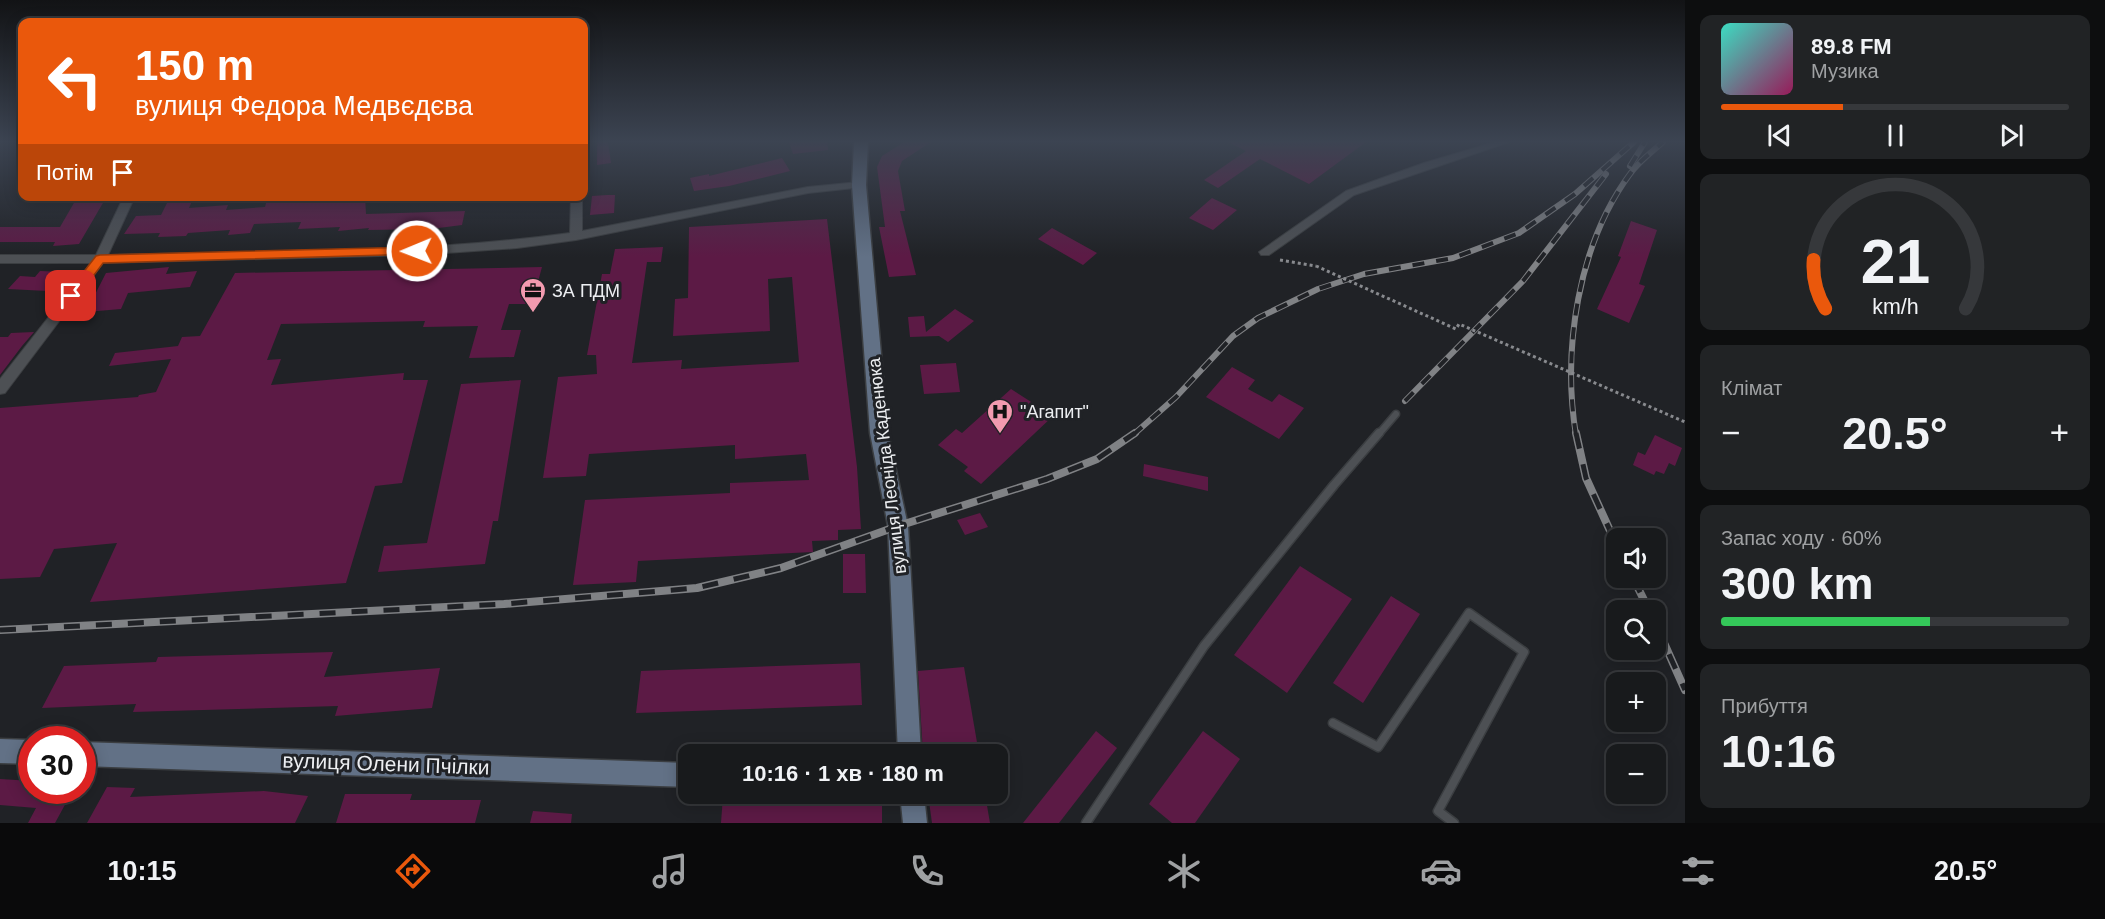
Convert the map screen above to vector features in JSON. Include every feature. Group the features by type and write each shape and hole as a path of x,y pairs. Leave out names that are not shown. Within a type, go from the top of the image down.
{"street":[{"name":"вулиця Леоніда Каденюка","path":"859,180 879,433 898,526 909,744"},
{"path":"1265,252 1350,193 1385,180"},
{"path":"0,259 100,259 417,251 576,236 808,190 859,185"},
{"path":"0,389 100,259 128,201"},
{"path":"576,236 577,201"},
{"path":"0,751 18,752"},
{"name":"вулиця Олени Пчілки","path":"96,754 678,775"},
{"path":"913,804 915,823"}],"lane":[{"path":"1086,823 1204,645 1334,485 1396,414"},
{"path":"1334,723 1378,747 1468,613 1524,652 1438,811 1454,823"}],"path":[{"path":"1280,260 1316,266 1456,329 1459,324 1685,422"}],"building":[{"path":"691,180 752,180 729,186 694,191"},
{"path":"879,180 900,180 905,211 900,211 916,275 889,277 879,227 885,227"},
{"path":"1205,180 1229,180 1218,188"},
{"path":"615,195 614,213 590,215 592,196"},
{"path":"1212,198 1237,210 1213,230 1189,218"},
{"path":"75,201 104,201 79,244 53,246 55,242 0,242 0,227 60,227"},
{"path":"192,201 189,208 228,205 226,210 265,207 267,201 365,201 366,214 465,211 462,225 431,229 368,230 369,228 338,231 340,227 298,229 301,222 254,224 250,233 228,235 230,230 188,233 186,236 158,237 160,233 124,234 136,216 161,215 167,203"},
{"path":"827,219 857,467 861,529 838,530 838,540 812,541 813,552 638,561 636,582 573,585 585,500 730,493 730,483 809,480 806,454 735,459 735,445 589,454 586,476 543,478 558,377 597,374 596,355 587,355 602,274 610,274 615,249 663,247 661,262 647,262 632,363 682,360 681,369 799,362 792,277 768,279 770,331 673,336 675,299 688,298 689,227"},
{"path":"1631,221 1657,230 1639,284 1645,286 1629,323 1597,309 1621,257 1618,256"},
{"path":"1052,228 1097,253 1083,265 1038,239"},
{"path":"169,267 166,274 197,271 190,287 128,293 121,309 86,312 106,273"},
{"path":"542,267 532,304 509,304 501,330 521,330 514,357 469,358 478,326 423,327 425,321 281,324 267,360 281,359 271,385 404,373 403,380 428,380 402,483 375,486 346,583 90,602 117,543 54,549 40,577 0,579 0,408 138,397 156,392 171,359 109,366 115,353 178,346 182,337 200,336 235,273"},
{"path":"40,271 63,272 47,291 8,289 20,276 35,277"},
{"path":"955,309 974,321 948,342 939,336 910,337 908,317 924,316 926,332"},
{"path":"34,332 0,375 0,337 8,337 11,333"},
{"path":"956,363 960,392 924,394 920,365"},
{"path":"1232,367 1255,380 1248,389 1272,402 1279,394 1304,408 1279,439 1206,397"},
{"path":"521,380 498,521 493,521 485,564 378,572 384,546 427,543 461,384"},
{"path":"1011,389 1053,416 981,484 964,471 968,467 938,445 956,429 962,433"},
{"path":"1655,435 1682,448 1675,466 1669,463 1664,474 1656,471 1654,475 1633,465 1638,452 1645,455"},
{"path":"1144,464 1208,477 1208,491 1143,476"},
{"path":"980,513 988,527 965,535 957,520"},
{"path":"843,554 865,554 866,593 843,593"},
{"path":"1300,566 1352,599 1287,693 1234,655"},
{"path":"1391,596 1420,614 1363,703 1333,683"},
{"path":"333,652 324,677 440,668 432,708 335,716 338,706 133,712 136,704 42,708 64,666 156,662 158,657"},
{"path":"860,663 862,705 636,713 641,671"},
{"path":"964,667 977,744 922,744 918,671"},
{"path":"1096,731 1117,748 1059,823 1023,823"},
{"path":"1203,731 1240,759 1195,823 1172,823 1149,804"},
{"path":"0,779 18,780 18,804 65,804 55,823 28,823 36,808 0,805"},
{"path":"107,787 135,788 130,797 264,791 308,796 295,823 87,823"},
{"path":"345,794 412,794 410,800 481,800 475,823 336,823"},
{"path":"722,804 882,804 882,823 721,823"},
{"path":"929,804 987,804 990,823 932,823"},
{"path":"533,811 572,814 571,823 530,823"}],"railway":[{"path":"1133,435 1176,397 1233,336 1258,318 1318,289 1364,274 1453,258 1519,233 1575,194 1590,180"},
{"path":"1405,401 1523,281 1601,180"},
{"path":"1576,435 1571,368 1578,299 1586,265 1598,232 1612,202 1626,180"},
{"path":"0,630 504,604 697,588 781,568 898,526 1047,479 1097,459 1135,433"},
{"path":"1576,433 1586,478 1609,528"},
{"path":"1638,588 1644,600"},
{"path":"1666,647 1685,690"}],"place":[{"name":"ЗА ПДМ","path":"533,314"},
{"name":"\"Агапит\"","path":"1000,435"}],"route":[{"path":"71,296 100,259 417,251"}]}
